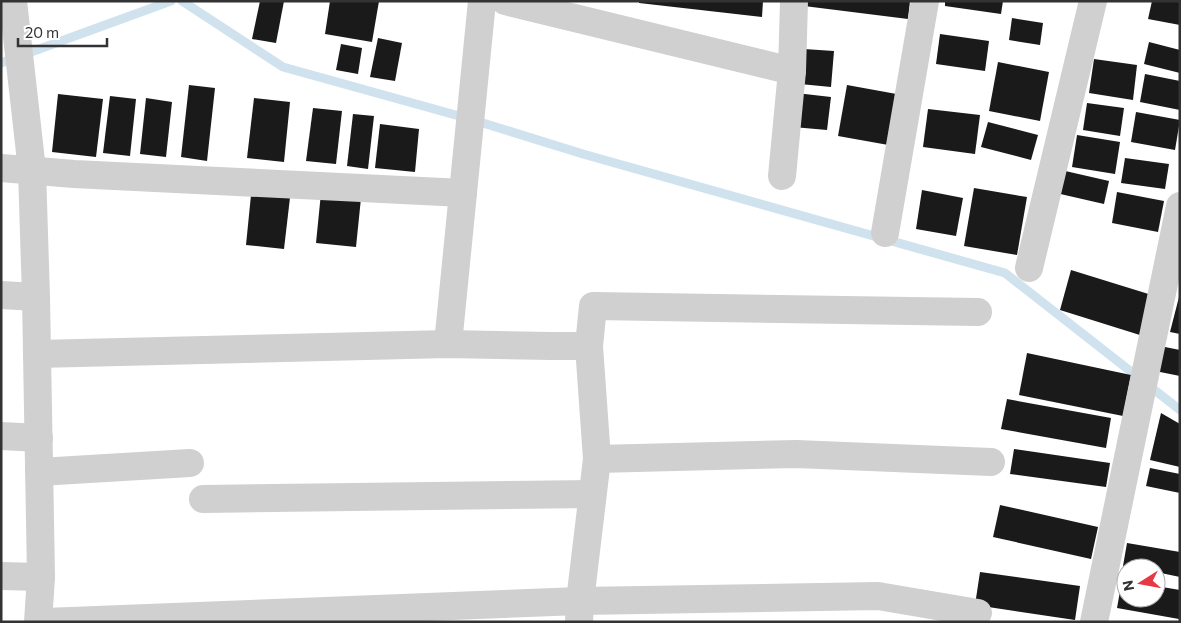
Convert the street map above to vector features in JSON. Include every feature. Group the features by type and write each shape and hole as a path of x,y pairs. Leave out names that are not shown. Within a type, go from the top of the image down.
{"street":[{"path":"13,1 32,170 41,577 38,622"},
{"path":"448,344 482,1"},
{"path":"505,1 792,71"},
{"path":"782,176 792,71 794,1"},
{"path":"885,233 925,1"},
{"path":"1029,268 1092,1"},
{"path":"1,168 74,174 463,193"},
{"path":"1097,621 1146,366 1180,206"},
{"path":"1,295 36,297"},
{"path":"580,612 597,460 588,346 593,306 978,312"},
{"path":"37,354 448,344 588,346"},
{"path":"1,436 39,438"},
{"path":"597,460 796,454 991,462"},
{"path":"39,472 190,463"},
{"path":"203,499 592,494"},
{"path":"1,576 41,577"},
{"path":"45,622 580,612 878,596 978,613"}],"building":[{"path":"260,1 284,1 276,43 252,39"},
{"path":"330,1 379,1 372,42 325,34"},
{"path":"639,1 763,1 762,17 639,3"},
{"path":"804,1 910,1 908,19 804,6"},
{"path":"945,1 1003,1 1001,14 945,6"},
{"path":"1152,1 1180,1 1180,25 1148,19"},
{"path":"1012,18 1043,23 1040,45 1009,40"},
{"path":"940,34 989,41 985,71 936,64"},
{"path":"378,38 402,43 395,81 370,77"},
{"path":"1149,42 1180,50 1180,73 1144,64"},
{"path":"341,44 362,48 358,74 336,70"},
{"path":"804,49 834,51 831,87 800,84"},
{"path":"1094,59 1137,65 1133,100 1089,93"},
{"path":"998,62 1049,72 1040,121 989,111"},
{"path":"1145,74 1180,81 1180,110 1140,102"},
{"path":"189,85 215,88 207,161 181,157"},
{"path":"847,85 902,95 894,146 838,136"},
{"path":"796,93 831,97 827,130 793,127"},
{"path":"58,94 103,99 96,157 52,152"},
{"path":"110,96 136,99 130,156 103,153"},
{"path":"146,98 172,102 166,157 140,154"},
{"path":"254,98 290,102 284,162 247,158"},
{"path":"1087,103 1124,108 1120,136 1083,130"},
{"path":"313,108 342,111 336,164 306,161"},
{"path":"928,109 980,115 975,154 923,147"},
{"path":"1136,112 1180,120 1175,150 1131,142"},
{"path":"353,114 374,116 368,169 347,166"},
{"path":"988,122 1038,135 1031,160 981,147"},
{"path":"380,124 419,129 415,172 375,168"},
{"path":"1077,135 1120,142 1115,174 1072,167"},
{"path":"1125,158 1169,164 1165,189 1121,183"},
{"path":"1061,170 1109,181 1104,204 1056,193"},
{"path":"252,185 291,189 284,249 246,245"},
{"path":"974,188 1027,197 1017,255 964,246"},
{"path":"922,190 963,198 956,236 916,229"},
{"path":"1117,192 1164,201 1158,232 1112,223"},
{"path":"321,193 361,198 356,247 316,243"},
{"path":"1071,270 1155,296 1143,336 1060,310"},
{"path":"1180,298 1180,334 1170,332"},
{"path":"1160,346 1180,350 1180,376 1155,371"},
{"path":"1027,353 1131,375 1123,416 1019,395"},
{"path":"1007,399 1111,418 1106,448 1001,429"},
{"path":"1161,413 1180,424 1180,467 1150,460"},
{"path":"1014,449 1110,463 1106,487 1010,474"},
{"path":"1150,468 1180,474 1180,493 1146,486"},
{"path":"1000,505 1098,527 1091,559 993,537"},
{"path":"1127,543 1180,552 1180,577 1166,574 1166,558 1124,558"},
{"path":"980,572 1080,586 1075,620 975,605"},
{"path":"1166,588 1180,590 1179,619 1117,608 1166,608"}],"waterway":[{"path":"1,63 171,1"},
{"path":"182,1 283,67 1005,273 1180,410"}]}
